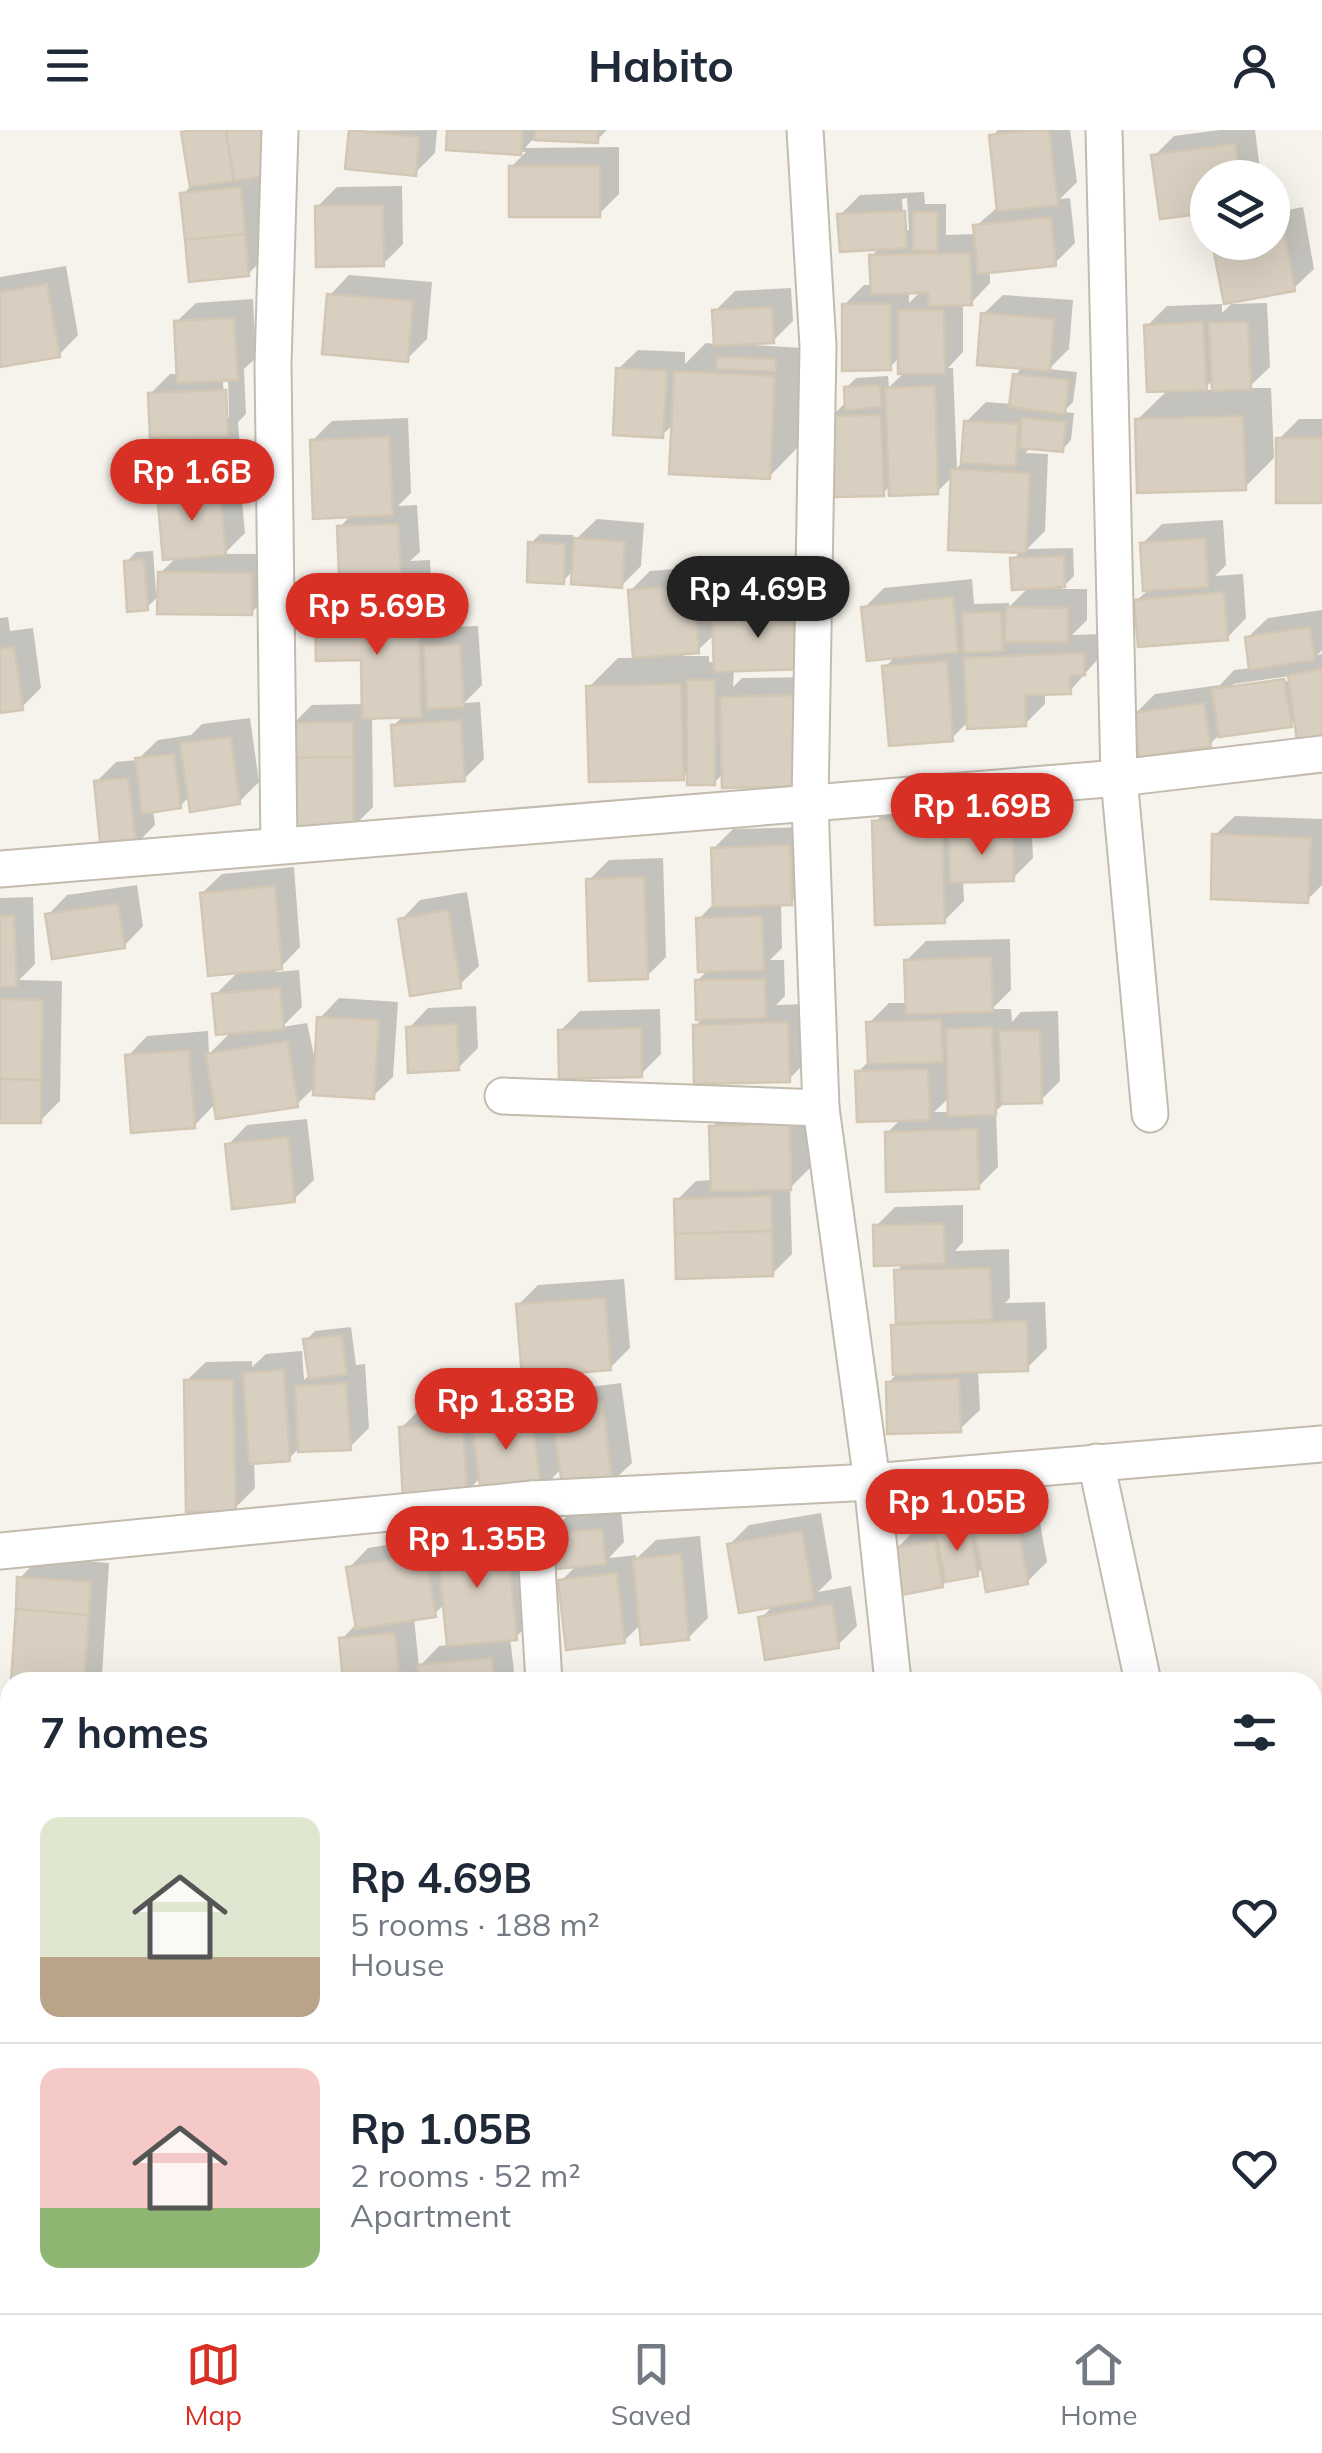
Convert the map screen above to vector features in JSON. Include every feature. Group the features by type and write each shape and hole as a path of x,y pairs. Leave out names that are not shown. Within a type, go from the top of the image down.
{"street":[{"path":"279,846 273,364 280,130"},
{"path":"805,130 818,346 810,803 821,1108 872,1482 892,1672"},
{"path":"1104,130 1119,778 1150,1114"},
{"path":"0,869 1119,778 1322,754"},
{"path":"503,1096 821,1108"},
{"path":"0,1550 533,1499 872,1482 1322,1444"},
{"path":"1096,1462 1141,1672"},
{"path":"533,1499 543,1672"}],"building":[{"path":"226,130 234,181 190,187 181,132"},
{"path":"226,130 266,130 272,175 234,181"},
{"path":"349,130 419,137 416,176 345,169"},
{"path":"447,130 523,130 521,155 446,150"},
{"path":"535,130 598,130 598,143 534,140"},
{"path":"1049,130 1058,205 997,211 989,135"},
{"path":"1235,144 1237,160 1190,160 1190,215 1160,219 1151,155"},
{"path":"509,166 600,166 600,217 509,217"},
{"path":"241,187 245,234 185,240 180,193"},
{"path":"383,205 384,266 316,267 315,206"},
{"path":"905,211 907,248 840,252 837,214"},
{"path":"913,212 938,212 937,251 913,250"},
{"path":"1051,217 1056,266 978,274 973,225"},
{"path":"245,234 249,276 189,282 185,240"},
{"path":"970,253 972,305 929,306 928,293 871,294 869,255"},
{"path":"1215,260 1289,260 1295,291 1224,304"},
{"path":"47,284 60,357 0,367 0,292"},
{"path":"327,294 413,301 408,362 322,354"},
{"path":"842,304 890,304 891,370 842,371"},
{"path":"772,307 774,343 714,346 712,310"},
{"path":"898,310 944,310 945,374 898,374"},
{"path":"981,313 1054,319 1050,371 977,365"},
{"path":"234,318 238,380 177,383 174,321"},
{"path":"1203,322 1207,390 1147,392 1144,325"},
{"path":"1248,322 1251,389 1212,391 1209,323"},
{"path":"717,357 776,359 775,371 716,369"},
{"path":"616,368 667,371 663,438 613,435"},
{"path":"674,371 775,376 770,479 669,474"},
{"path":"1013,374 1069,380 1065,414 1009,407"},
{"path":"880,385 882,407 845,410 844,387"},
{"path":"935,386 938,494 889,496 885,388"},
{"path":"226,390 228,436 150,438 148,393"},
{"path":"881,415 884,496 832,497 829,416"},
{"path":"1243,416 1246,490 1137,493 1135,419"},
{"path":"1022,418 1066,422 1063,452 1020,448"},
{"path":"964,421 1018,424 1016,466 961,463"},
{"path":"389,437 393,515 313,519 310,440"},
{"path":"1276,438 1322,438 1322,503 1276,503"},
{"path":"219,443 222,483 157,487 154,448"},
{"path":"951,469 1030,473 1026,553 948,550"},
{"path":"220,488 226,555 163,560 157,493"},
{"path":"398,524 401,574 339,576 337,526"},
{"path":"574,538 625,542 622,588 571,584"},
{"path":"1205,538 1208,587 1143,591 1140,543"},
{"path":"528,542 565,544 564,584 527,582"},
{"path":"1064,556 1065,587 1012,590 1010,558"},
{"path":"144,559 148,610 127,612 124,561"},
{"path":"158,572 252,573 252,615 157,614"},
{"path":"411,579 412,605 336,609 335,582"},
{"path":"694,585 699,653 633,658 628,590"},
{"path":"1224,592 1228,640 1138,647 1134,600"},
{"path":"953,597 958,652 867,661 861,607"},
{"path":"1006,607 1068,608 1068,642 1005,642"},
{"path":"801,610 803,669 714,672 712,613"},
{"path":"419,611 421,717 362,719 361,660 316,661 315,613"},
{"path":"1001,612 1003,651 964,653 962,613"},
{"path":"1310,627 1315,660 1249,670 1245,637"},
{"path":"460,644 464,707 427,709 424,646"},
{"path":"14,647 23,710 0,713 0,649"},
{"path":"1084,653 1085,675 1070,676 1071,694 1025,695 1026,726 967,729 964,658"},
{"path":"947,661 953,741 889,746 882,666"},
{"path":"1322,669 1322,737 1297,741 1288,675"},
{"path":"1284,679 1292,727 1219,737 1212,689"},
{"path":"687,680 715,680 715,785 687,785"},
{"path":"681,684 684,780 589,782 586,686"},
{"path":"800,695 802,786 722,788 720,697"},
{"path":"1204,703 1211,747 1139,757 1132,713"},
{"path":"461,720 465,781 395,786 391,725"},
{"path":"353,722 353,757 290,758 290,723"},
{"path":"231,737 240,804 190,812 180,743"},
{"path":"174,754 181,808 142,814 135,758"},
{"path":"353,757 354,829 292,831 290,758"},
{"path":"128,778 137,848 101,851 94,781"},
{"path":"942,819 945,923 875,925 872,821"},
{"path":"1013,833 1014,881 950,883 949,835"},
{"path":"1212,834 1311,838 1308,903 1211,899"},
{"path":"790,845 792,905 713,907 711,848"},
{"path":"644,877 648,979 589,981 586,879"},
{"path":"275,886 282,969 208,976 200,893"},
{"path":"118,904 125,948 52,959 45,914"},
{"path":"448,910 461,988 410,996 398,919"},
{"path":"0,916 14,916 17,986 0,987"},
{"path":"762,916 764,970 698,972 696,918"},
{"path":"991,957 993,1012 906,1014 904,960"},
{"path":"765,979 766,1018 696,1020 695,980"},
{"path":"280,988 284,1029 216,1035 212,994"},
{"path":"0,999 43,1000 41,1080 0,1079"},
{"path":"317,1017 379,1020 374,1099 313,1095"},
{"path":"941,1020 943,1062 868,1064 866,1022"},
{"path":"788,1022 790,1082 694,1084 693,1025"},
{"path":"457,1024 459,1070 408,1073 406,1027"},
{"path":"992,1027 996,1115 948,1116 946,1029"},
{"path":"641,1028 642,1077 559,1079 558,1030"},
{"path":"1040,1030 1042,1103 1002,1104 999,1031"},
{"path":"288,1041 298,1107 216,1119 206,1054"},
{"path":"189,1050 195,1128 131,1133 125,1055"},
{"path":"928,1069 930,1120 857,1122 855,1071"},
{"path":"0,1079 41,1080 41,1123 0,1123"},
{"path":"790,1123 791,1190 711,1191 709,1126"},
{"path":"977,1129 979,1189 886,1192 885,1132"},
{"path":"288,1137 295,1202 232,1209 225,1144"},
{"path":"771,1196 772,1231 675,1234 674,1199"},
{"path":"944,1224 945,1264 874,1266 873,1225"},
{"path":"772,1231 773,1276 676,1279 675,1234"},
{"path":"990,1268 992,1320 896,1323 894,1270"},
{"path":"605,1298 611,1370 522,1377 516,1304"},
{"path":"1027,1321 1028,1371 893,1375 891,1325"},
{"path":"342,1335 347,1374 309,1379 303,1339"},
{"path":"284,1370 290,1461 249,1464 243,1373"},
{"path":"959,1379 961,1432 887,1434 886,1382"},
{"path":"184,1380 233,1380 236,1511 186,1512"},
{"path":"346,1383 351,1450 298,1452 295,1386"},
{"path":"602,1401 613,1485 563,1491 551,1408"},
{"path":"530,1406 542,1492 482,1500 470,1414"},
{"path":"463,1423 467,1495 403,1499 399,1427"},
{"path":"1018,1525 1028,1584 986,1592 975,1532"},
{"path":"969,1526 978,1576 945,1582 936,1532"},
{"path":"602,1529 606,1564 548,1570 545,1534"},
{"path":"802,1531 814,1600 739,1613 727,1544"},
{"path":"507,1536 517,1640 447,1646 437,1543"},
{"path":"935,1541 943,1587 901,1595 893,1548"},
{"path":"426,1554 436,1617 356,1629 346,1567"},
{"path":"681,1554 689,1640 641,1645 633,1559"},
{"path":"617,1573 625,1643 566,1650 558,1580"},
{"path":"17,1577 91,1582 89,1615 16,1609"},
{"path":"832,1604 839,1648 765,1660 758,1617"},
{"path":"16,1609 89,1615 85,1672 12,1672"},
{"path":"395,1633 399,1672 342,1672 339,1638"},
{"path":"492,1658 493,1672 418,1672 417,1665"}]}
